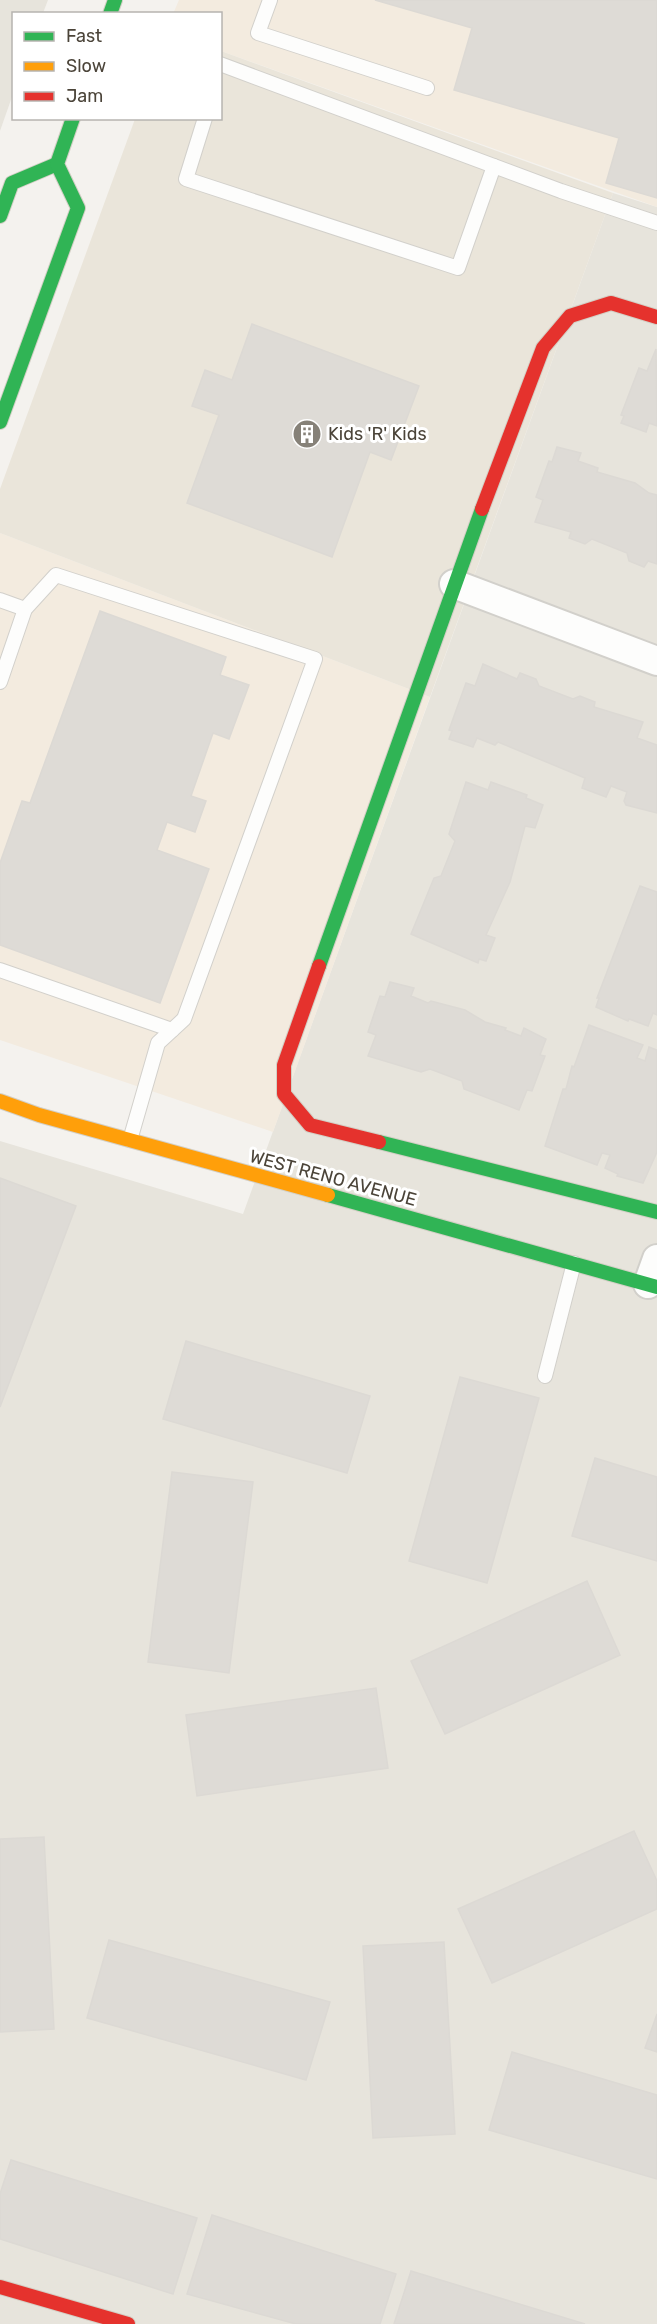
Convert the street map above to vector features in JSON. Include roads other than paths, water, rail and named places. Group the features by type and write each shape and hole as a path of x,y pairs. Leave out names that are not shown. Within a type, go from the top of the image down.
{"street":[{"path":"0,422 78,208 57,164 72,120"},
{"path":"0,216 12,183 57,164"},
{"path":"657,317 611,303 570,316 543,348 454,584 284,1065 284,1094 310,1125 657,1212"},
{"path":"454,584 657,662"},
{"name":"WEST RENO AVENUE","path":"0,1101 130,1140 573,1263 654,1277"},
{"path":"0,2287 128,2324"}],"lane":[{"path":"270,0 258,33 427,88"},
{"path":"222,66 657,223"},
{"path":"204,120 186,180 458,268 494,166"},
{"path":"0,682 25,609 56,575 315,659 184,1019 158,1043 130,1140"},
{"path":"0,600 25,609"},
{"path":"0,970 172,1030"},
{"path":"545,1376 573,1263"}],"place":[{"name":"Kids 'R' Kids","path":"307,434"}]}
